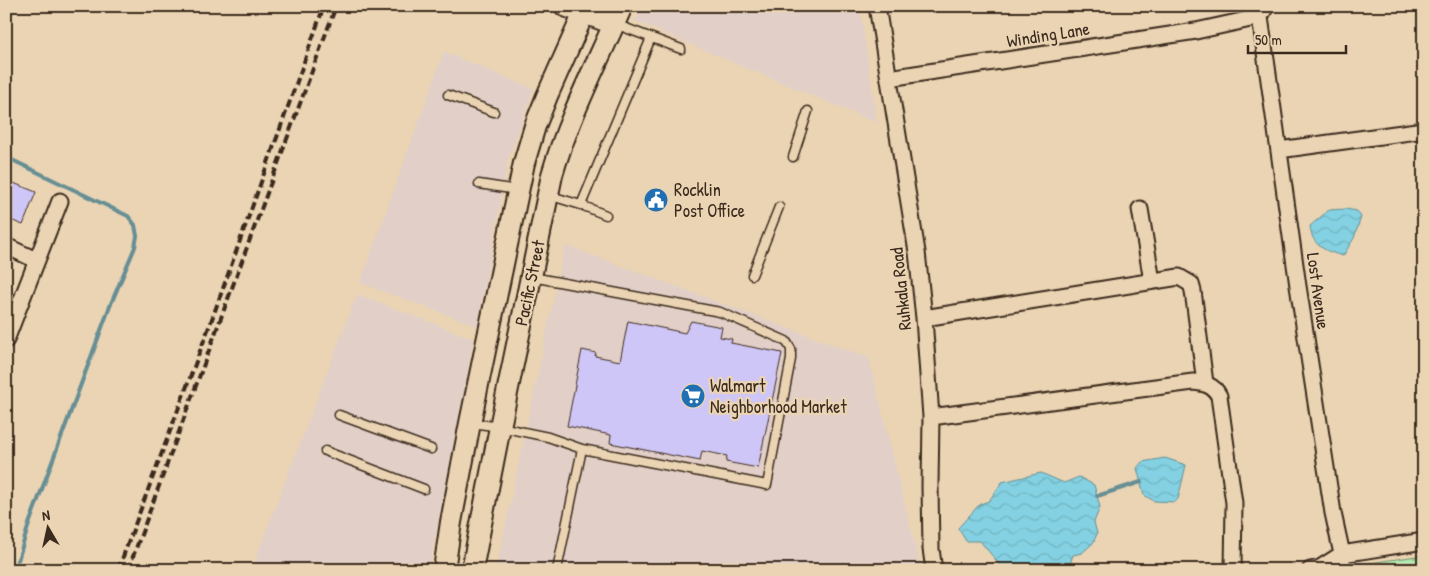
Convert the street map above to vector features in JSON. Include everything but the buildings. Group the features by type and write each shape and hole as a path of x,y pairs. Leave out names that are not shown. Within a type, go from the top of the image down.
{"main road":[{"path":"565,6 618,15"},
{"name":"Pacific Street","path":"444,570 470,423 518,190 535,126 585,10"},
{"name":"Pacific Street","path":"472,570 552,174 580,96 618,15"}],"street":[{"name":"Ruhkala Road","path":"877,6 917,252 924,318 931,416 931,549 934,570"},
{"name":"Winding Lane","path":"889,78 1196,32 1263,11"},
{"name":"Lost Avenue","path":"1263,11 1279,150 1298,286 1333,514 1342,554 1342,570"},
{"path":"1279,150 1424,130"},
{"path":"6,340 60,201"},
{"path":"1140,209 1152,281"},
{"path":"6,246 36,260"},
{"path":"924,318 1179,277 1191,284 1204,383"},
{"path":"931,416 1193,382 1204,383 1217,390 1219,396 1234,503 1232,570"},
{"path":"1310,570 1320,568 1342,554 1424,542"}],"lane":[{"path":"618,15 651,38 681,49"},
{"path":"581,205 651,38"},
{"path":"448,95 494,112"},
{"path":"793,157 808,111"},
{"path":"479,184 518,190"},
{"path":"548,195 606,215"},
{"path":"752,275 779,206"},
{"path":"470,423 548,437 582,449 768,485 791,348 786,341 720,312 531,276"},
{"path":"339,415 431,449"},
{"path":"557,570 582,449"},
{"path":"325,451 424,489"}],"shaded area":[{"path":"642,6 860,6 877,123 635,21"},
{"path":"444,52 534,89 508,160 478,326 360,283"},
{"path":"565,245 869,358 921,570 496,570"},
{"path":"357,294 474,339 429,570 251,570"}],"green space":[{"path":"1424,555 1424,570 1351,570 1356,565"}],"water":[{"path":"1346,209 1357,211 1361,217 1354,238 1343,256 1321,247 1314,239 1310,226 1329,210"},
{"path":"1165,458 1186,465 1178,499 1175,502 1154,501 1144,495 1137,468 1142,462"},
{"path":"1041,473 1064,483 1079,477 1094,485 1100,507 1094,522 1097,534 1093,543 1082,553 1073,555 1069,567 1049,570 1000,565 980,541 966,541 958,528 980,504 989,501 1002,482"}],"waterway":[{"path":"6,157 128,216 135,225 137,236 135,247 110,306 29,524 15,570"},
{"path":"1097,496 1141,482"}],"railway":[{"path":"118,570 212,319 324,6"},
{"path":"128,570 336,6"}],"place":[{"name":"Rocklin Post Office","path":"656,200"},
{"name":"Walmart Neighborhood Market","path":"693,396"}]}
